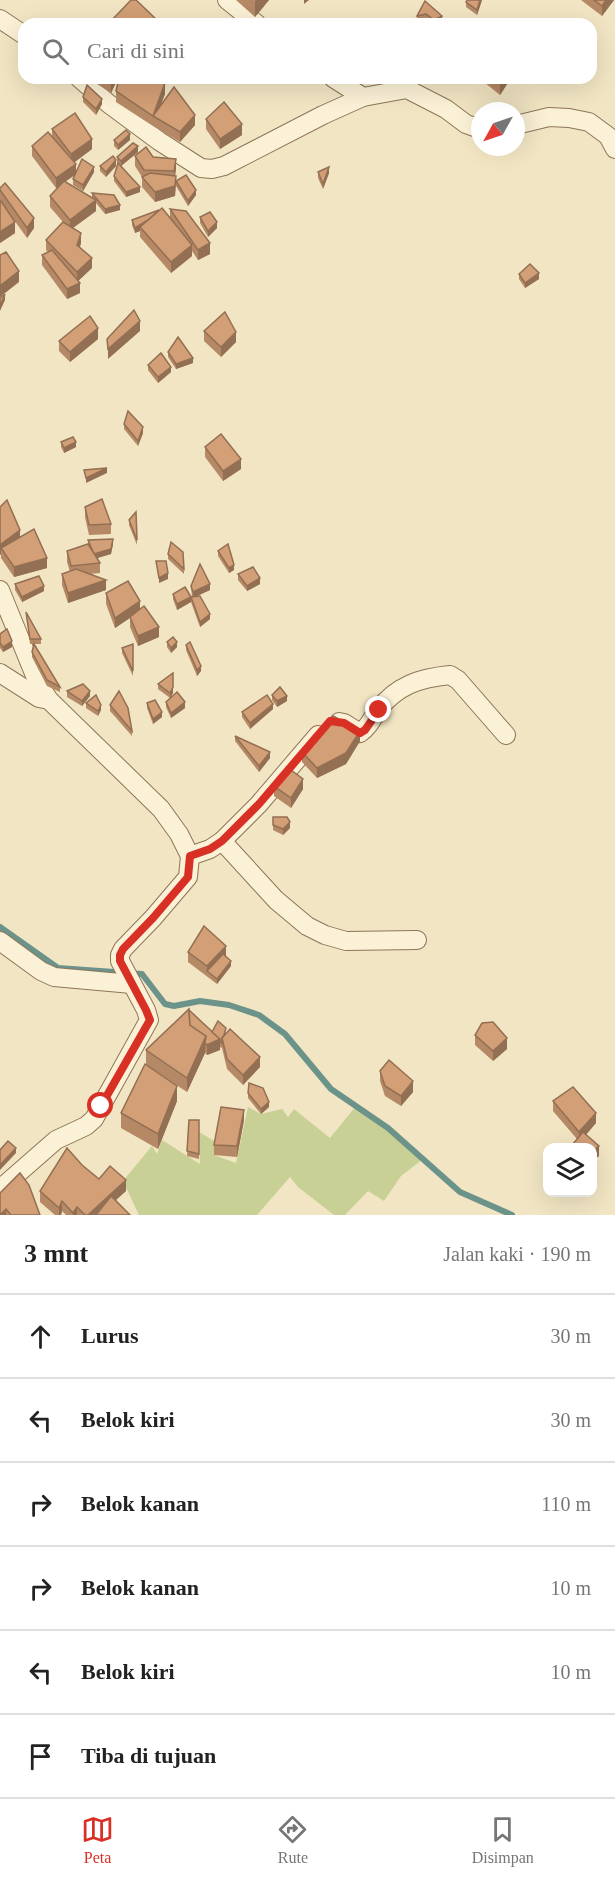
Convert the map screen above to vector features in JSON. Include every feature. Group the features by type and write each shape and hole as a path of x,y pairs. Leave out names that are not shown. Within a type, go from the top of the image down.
{"street":[{"path":"227,0 250,18"},
{"path":"0,19 18,31"},
{"path":"86,84 159,141 201,168 212,169 224,166 363,97 407,89 446,109 471,126"},
{"path":"342,84 363,97"},
{"path":"525,123 549,117 589,122 608,136 615,149"},
{"path":"0,590 38,683 49,700 161,808 180,834 190,856 188,877 120,955 120,961 150,1020 94,1119 86,1126 56,1140 0,1189"},
{"path":"0,673 33,695 49,700"},
{"path":"190,856 210,849 222,841 259,804 330,721 344,723 360,733 365,730 392,696 415,680 450,675 458,680 506,735"},
{"path":"222,841 276,900 307,926 346,941 417,940"},
{"path":"0,941 41,971 54,977 131,981"}],"green space":[{"path":"356,1106 423,1159 401,1176 384,1201 368,1191 345,1215 334,1215 298,1187 290,1177 257,1215 139,1215 123,1181 152,1146 157,1154 162,1140 200,1164 199,1132 216,1142 214,1155 236,1163 248,1107 261,1114 282,1109 288,1117 294,1109 330,1138"}],"building":[{"path":"131,0 136,0 155,18 114,18"},
{"path":"467,0 480,0 477,10 466,2"},
{"path":"594,0 606,0 602,6"},
{"path":"425,1 442,16 431,18 426,14 417,16"},
{"path":"118,84 165,84 153,116 116,91"},
{"path":"87,85 102,99 96,109 83,97"},
{"path":"174,87 195,115 180,132 153,116"},
{"path":"224,102 242,124 220,139 206,119"},
{"path":"75,113 92,139 71,154 52,129"},
{"path":"126,130 130,134 118,145 114,140"},
{"path":"48,132 76,164 56,178 32,146"},
{"path":"133,143 138,146 121,161 117,157"},
{"path":"146,147 153,157 176,159 174,171 144,170 135,156"},
{"path":"113,156 116,160 106,172 100,166"},
{"path":"82,159 94,167 83,185 73,179"},
{"path":"118,163 140,187 126,192 114,176"},
{"path":"329,167 323,184 318,172"},
{"path":"150,173 176,176 175,186 155,192 142,177"},
{"path":"186,175 196,190 188,201 176,181"},
{"path":"64,181 96,200 70,220 50,196"},
{"path":"5,183 34,218 27,228 0,190"},
{"path":"92,193 114,195 120,205 105,209"},
{"path":"0,202 15,222 0,232"},
{"path":"162,208 192,245 171,262 140,227"},
{"path":"170,209 186,211 210,243 198,250"},
{"path":"159,210 148,220 135,228 132,220"},
{"path":"210,212 217,222 208,231 200,217"},
{"path":"63,222 81,233 77,245 92,258 77,272 46,240"},
{"path":"52,250 80,283 67,289 42,255"},
{"path":"6,252 19,271 0,286 0,255"},
{"path":"530,264 539,273 525,283 519,274"},
{"path":"134,310 140,321 108,349 107,339"},
{"path":"225,312 236,332 221,347 204,331"},
{"path":"90,316 98,328 70,352 59,341"},
{"path":"178,337 193,358 176,364 168,352"},
{"path":"161,353 171,367 158,377 148,365"},
{"path":"128,411 143,427 138,441 124,424"},
{"path":"221,434 241,459 223,471 205,447"},
{"path":"73,437 76,442 64,448 61,442"},
{"path":"107,468 86,478 84,470"},
{"path":"102,499 111,524 89,525 85,507"},
{"path":"7,500 20,530 0,545 0,507"},
{"path":"136,512 137,539 137,540 129,520"},
{"path":"34,529 47,558 14,567 1,548"},
{"path":"113,539 111,549 94,554 88,540"},
{"path":"171,542 183,552 184,569 168,554"},
{"path":"88,544 100,563 71,566 67,551"},
{"path":"228,544 234,565 229,568 218,551"},
{"path":"156,561 166,561 168,573 159,578"},
{"path":"200,564 210,584 193,592 191,586"},
{"path":"253,567 260,578 247,586 238,574"},
{"path":"76,569 106,580 68,593 62,574"},
{"path":"39,576 44,586 22,597 15,584"},
{"path":"128,581 140,601 115,618 106,593"},
{"path":"185,587 191,597 177,604 173,594"},
{"path":"200,596 210,614 200,622 191,597"},
{"path":"144,606 159,627 138,636 130,617"},
{"path":"26,612 41,639 30,639"},
{"path":"7,629 12,641 3,647 0,643 0,634"},
{"path":"173,637 177,642 171,648 167,642"},
{"path":"190,642 201,666 197,670 186,645"},
{"path":"34,644 60,687 47,680 32,652"},
{"path":"133,644 133,671 122,648"},
{"path":"173,673 173,687 170,693 158,684"},
{"path":"83,684 90,691 82,701 67,691"},
{"path":"280,687 287,696 277,701 272,695"},
{"path":"119,691 128,708 132,731 110,705"},
{"path":"177,692 185,702 171,713 166,702"},
{"path":"96,695 101,705 98,711 86,703"},
{"path":"267,695 273,704 250,723 242,712"},
{"path":"155,700 162,712 153,719 147,703"},
{"path":"333,716 360,731 346,753 317,768 302,752"},
{"path":"235,736 270,752 259,766"},
{"path":"287,767 303,779 291,798 274,786"},
{"path":"273,817 287,817 290,822 283,829 273,825"},
{"path":"204,926 226,946 207,966 188,952"},
{"path":"223,954 231,961 217,979 207,971"},
{"path":"189,1009 190,1025 206,1036 187,1078 146,1050"},
{"path":"189,1010 220,1039 207,1045 206,1036 190,1025"},
{"path":"218,1021 226,1028 222,1043 212,1032"},
{"path":"493,1022 507,1038 493,1051 475,1035 482,1023"},
{"path":"230,1029 260,1057 243,1075 227,1059 222,1038"},
{"path":"389,1060 413,1081 401,1096 385,1086 380,1071"},
{"path":"145,1064 177,1086 158,1134 121,1113"},
{"path":"249,1083 263,1088 269,1102 261,1109 248,1093"},
{"path":"573,1087 596,1113 579,1132 553,1101"},
{"path":"221,1107 244,1110 237,1146 214,1145"},
{"path":"189,1120 199,1120 199,1154 187,1151"},
{"path":"583,1132 596,1143 574,1143"},
{"path":"8,1141 16,1148 0,1165 0,1150"},
{"path":"67,1148 99,1179 110,1166 126,1180 88,1215 77,1207 73,1213 62,1201 59,1208 40,1191"},
{"path":"20,1173 29,1185 40,1215 11,1215 6,1209 0,1215 0,1193"},
{"path":"111,1196 130,1215 96,1215"}],"waterway":[{"path":"0,927 58,968 142,974 165,1004 174,1006 200,1001 229,1005 259,1015 285,1034 331,1089 388,1128 460,1192 512,1215"}],"route":[{"path":"101,1106 150,1020 120,961 123,949 188,877 190,856 210,849 222,841 259,804 330,721 344,723 360,733 365,730 379,710"}]}
